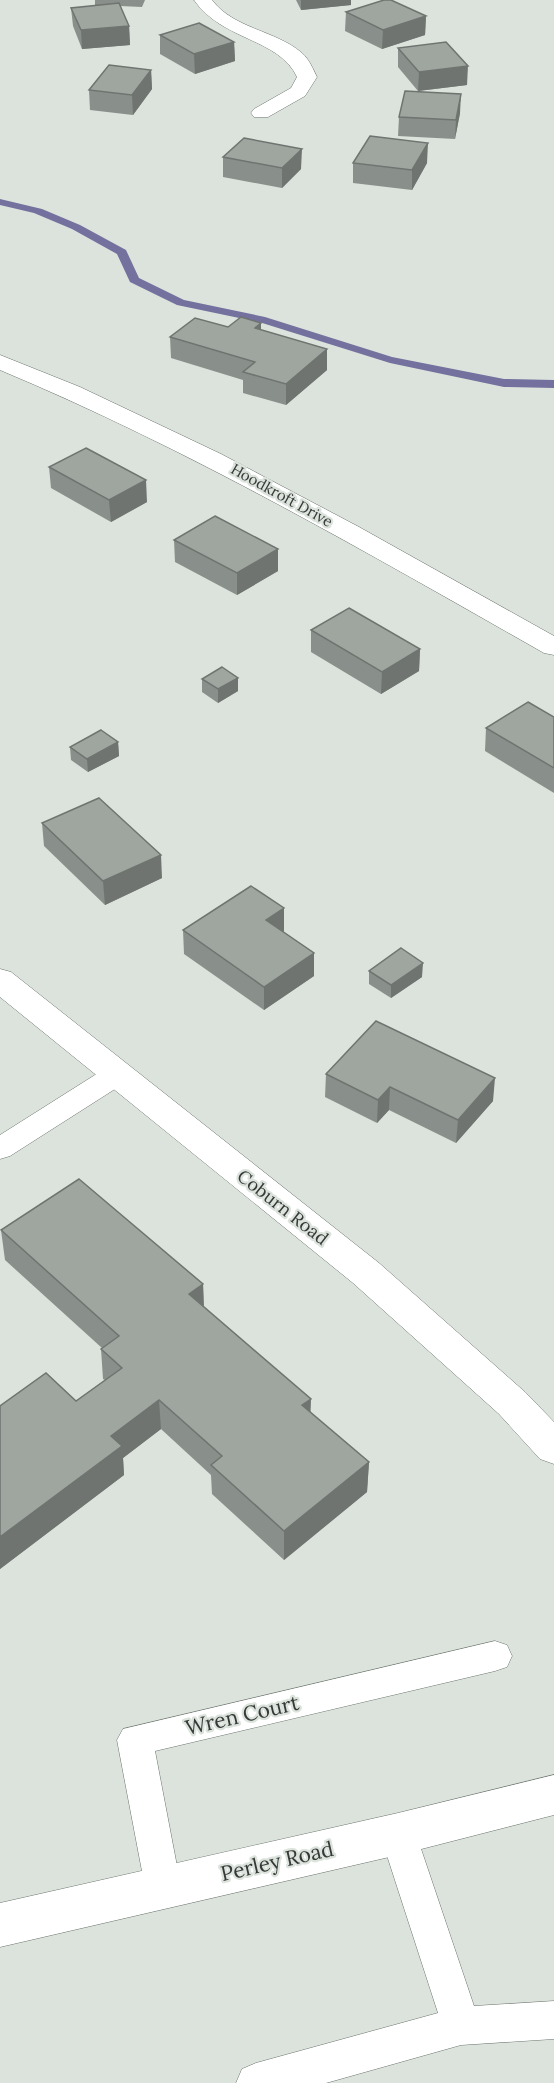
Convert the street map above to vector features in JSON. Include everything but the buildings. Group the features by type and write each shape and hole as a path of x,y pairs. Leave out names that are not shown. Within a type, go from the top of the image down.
{"street":[{"path":"203,0 207,8 221,18 297,58 307,77 298,92 261,113"},
{"name":"Hoodkroft Drive","path":"0,362 59,385 148,425 224,463 554,647"},
{"name":"Coburn Road","path":"0,980 366,1273 512,1402 554,1448"},
{"name":"Perley Road","path":"0,1925 398,1834 554,1795"}],"lane":[{"path":"0,1149 116,1075"},
{"name":"Wren Court","path":"162,1887 135,1740 495,1656"},
{"path":"398,1834 461,2026"},
{"path":"256,2083 461,2026 554,2020"}],"waterway":[{"path":"0,202 38,211 76,227 122,252 134,280 181,303 261,319 390,360 504,383 554,384"}]}
